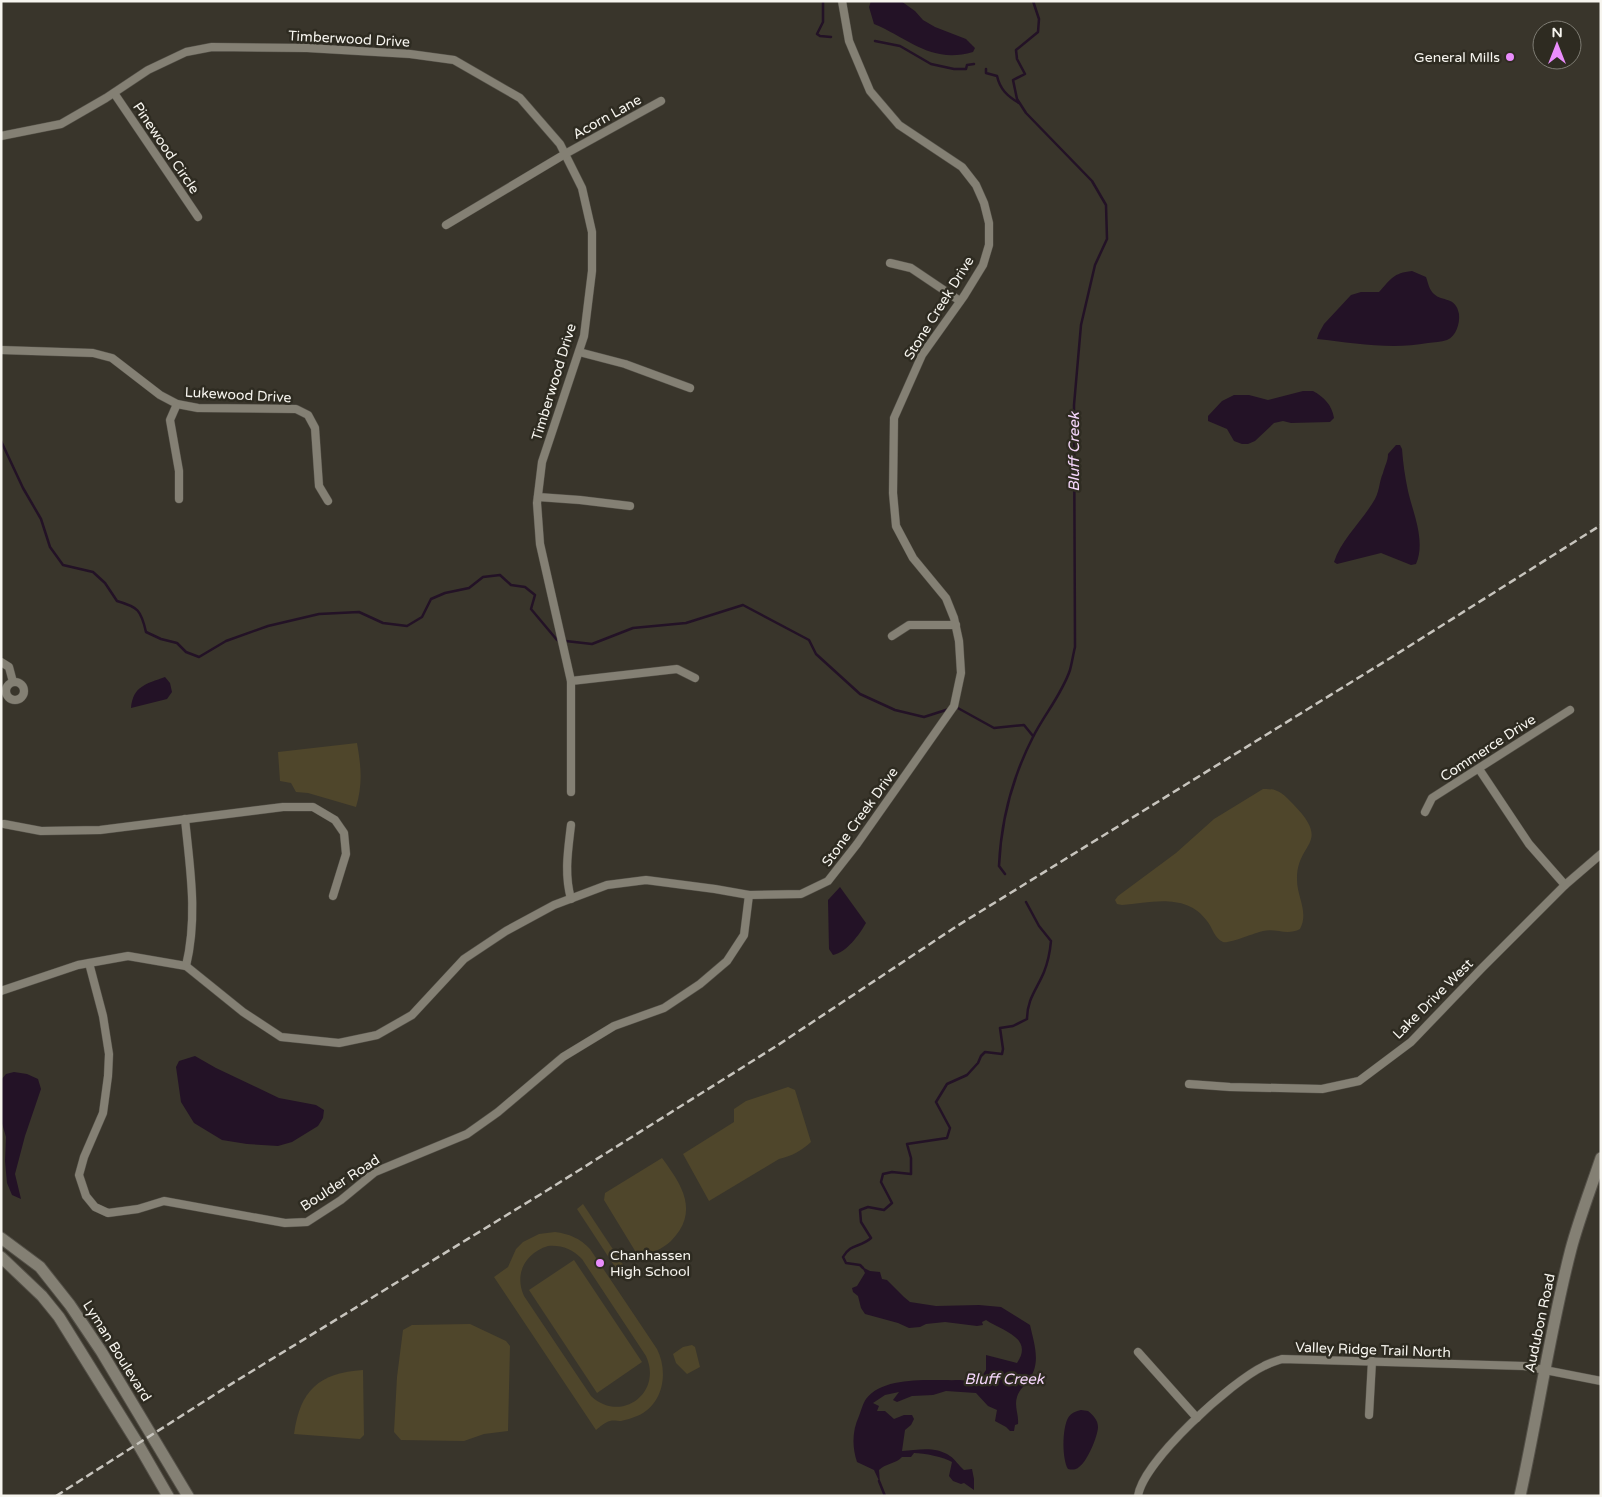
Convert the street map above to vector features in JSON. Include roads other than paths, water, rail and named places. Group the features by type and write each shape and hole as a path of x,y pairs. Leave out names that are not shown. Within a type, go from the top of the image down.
{"main road":[{"name":"Audubon Road","path":"1520,1496 1571,1248 1601,1158"},
{"name":"Lyman Boulevard","path":"1,1238 40,1267 70,1305 101,1351 188,1496"},
{"path":"1,1257 42,1296 59,1317 168,1496"}],"street":[{"name":"Stone Creek Drive","path":"1,991 89,963 128,956 186,966 243,1012 281,1037 338,1043 377,1035 412,1015 464,959 506,931 554,905 606,885 646,880 749,895 801,894 828,881 857,844 954,706 961,673 956,624 946,598 913,558 896,526 893,493 894,418 922,355 983,264 989,245 989,223 984,203 976,185 962,167 899,125 870,91 849,41 842,1"},
{"name":"Timberwood Drive","path":"1,136 61,124 114,93 148,70 186,52 212,47 307,48 410,54 454,60 520,98 560,144 582,188 592,232 592,271 584,336 542,462 538,497 540,544 571,681 571,792"},
{"name":"Pinewood Circle","path":"114,93 198,217"},
{"name":"Acorn Lane","path":"446,225 565,154 661,101"},
{"path":"890,263 911,268 960,300"},
{"name":"Lukewood Drive","path":"1,350 93,353 112,358 160,395 178,404 198,408 296,409 308,415 315,428 319,486 328,501"},
{"path":"579,352 625,364 690,388"},
{"path":"178,404 170,420 179,471 179,498"},
{"path":"538,497 630,506"},
{"path":"892,636 909,625 956,624"},
{"path":"1,662 9,667 13,682"},
{"path":"571,681 677,669 695,678"},
{"name":"Commerce Drive","path":"1425,812 1432,798 1479,770 1570,710"},
{"path":"1479,770 1529,844 1565,886"},
{"path":"4,824 41,831 100,830 283,807 313,807 335,820 344,833 346,854 333,896"},
{"path":"185,819 193,915 192,943 186,966"},
{"path":"571,826 566,867 566,878 571,899"},
{"name":"Lake Drive West","path":"1189,1084 1322,1089 1360,1081 1411,1042 1482,968 1565,886 1601,854"},
{"name":"Boulder Road","path":"89,963 103,1016 109,1054 103,1113 84,1157 79,1175 86,1196 95,1207 108,1213 138,1209 164,1201 285,1223 307,1222 341,1200 376,1172 467,1134 498,1112 563,1057 614,1026 664,1008 700,984 728,961 744,935 749,895"},
{"path":"1138,1352 1197,1418"},
{"name":"Valley Ridge Trail North","path":"1138,1496 1150,1468 1197,1418 1236,1384 1263,1366 1282,1359 1524,1366 1601,1381"},
{"path":"1370,1415 1372,1361"}],"water":[{"path":"871,1 901,1 915,11 923,20 935,27 966,39 975,48 973,52 945,55 921,48 874,24 869,7"},
{"path":"1412,271 1426,277 1432,292 1437,296 1455,304 1459,314 1458,326 1450,338 1440,342 1400,346 1317,339 1324,324 1351,295 1361,292 1379,292 1396,275"},
{"path":"1303,391 1313,391 1327,402 1334,418 1330,422 1291,423 1283,421 1274,423 1255,441 1242,444 1234,441 1227,429 1208,421 1208,416 1222,401 1234,395 1249,395 1268,400"},
{"path":"1396,445 1400,445 1402,449 1407,486 1418,527 1420,546 1416,564 1411,565 1381,553 1337,564 1334,562 1337,554 1375,499 1388,454"},
{"path":"165,677 170,683 172,692 167,699 131,708 134,695 138,690 146,684"},
{"path":"840,887 866,923 848,947 833,955 829,949 828,900"},
{"path":"195,1056 279,1098 316,1105 324,1110 323,1118 318,1126 292,1142 278,1146 222,1140 194,1123 181,1102 176,1067 179,1061"},
{"path":"14,1072 27,1074 38,1079 41,1089 25,1136 15,1174 21,1199 12,1195 7,1183 5,1161 6,1137 1,1120 1,1080 6,1074"},
{"path":"862,1267 870,1271 880,1272 882,1279 887,1280 910,1302 936,1306 979,1305 1001,1307 1030,1325 1036,1352 1035,1366 1030,1378 1017,1397 1018,1424 1015,1425 1014,1431 1010,1431 995,1421 997,1410 988,1406 976,1393 946,1391 933,1395 912,1396 897,1402 893,1400 899,1392 885,1395 873,1403 879,1406 877,1411 885,1411 894,1419 904,1415 912,1415 914,1419 905,1430 902,1451 927,1449 939,1451 952,1457 964,1470 972,1469 974,1490 964,1483 961,1484 953,1481 949,1476 952,1462 939,1457 918,1453 914,1453 911,1457 902,1457 879,1470 880,1483 874,1470 857,1462 854,1451 855,1427 866,1399 874,1391 884,1386 910,1381 967,1381 980,1379 986,1370 986,1355 1017,1363 1022,1347 1019,1341 1008,1332 986,1320 982,1322 983,1325 977,1326 945,1322 909,1328 865,1314 861,1308 858,1296 853,1292 852,1288 857,1286 865,1273"},
{"path":"1081,1410 1088,1411 1095,1418 1098,1424 1098,1431 1092,1448 1082,1464 1074,1470 1068,1469 1064,1444 1066,1423 1069,1416"}],"waterway":[{"name":"Bluff Creek","path":"823,1 823,22 817,34 831,37"},
{"name":"Bluff Creek","path":"1005,874 999,866 1002,832 1009,800 1019,768 1033,737 1067,679 1075,647 1074,405 1081,325 1095,265 1107,239 1106,205 1092,181 1026,113 1017,99 1013,80 1025,74 1017,59 1016,50 1038,32 1039,19 1033,1"},
{"name":"Bluff Creek","path":"875,41 900,46 931,64 954,69 966,69 967,65 974,64"},
{"name":"Bluff Creek","path":"986,69 986,73 997,76 1005,92 1019,103"},
{"path":"1,441 23,488 41,519 50,547 63,565 93,572 105,583 117,601 138,610 146,632 161,639 177,643 186,652 199,657 226,641 268,626 319,614 359,612 383,623 407,626 422,617 431,599 445,593 469,588 483,577 500,575 511,585 525,587 535,595 531,609 557,640 592,644 633,628 686,623 743,605 809,640 816,654 860,694 895,710 924,717 949,709"},
{"path":"956,707 994,728 1024,725 1033,736"},
{"name":"Bluff Creek","path":"863,1268 860,1265 846,1263 843,1257 852,1247 871,1238 861,1222 860,1210 868,1207 884,1210 892,1203 881,1182 883,1174 892,1172 911,1174 911,1158 907,1144 947,1138 950,1128 936,1102 947,1084 967,1075 985,1052 1002,1054 1000,1028 1013,1026 1027,1019 1031,1000 1047,964 1051,941 1039,926 1026,902"},
{"name":"Bluff Creek","path":"879,1481 885,1496"}],"railway":[{"path":"56,1496 236,1381 546,1191 778,1045 957,926 1392,657 1601,525"}],"place":[{"name":"General Mills","path":"1510,57"},
{"name":"Chanhassen High School","path":"600,1263"}]}
